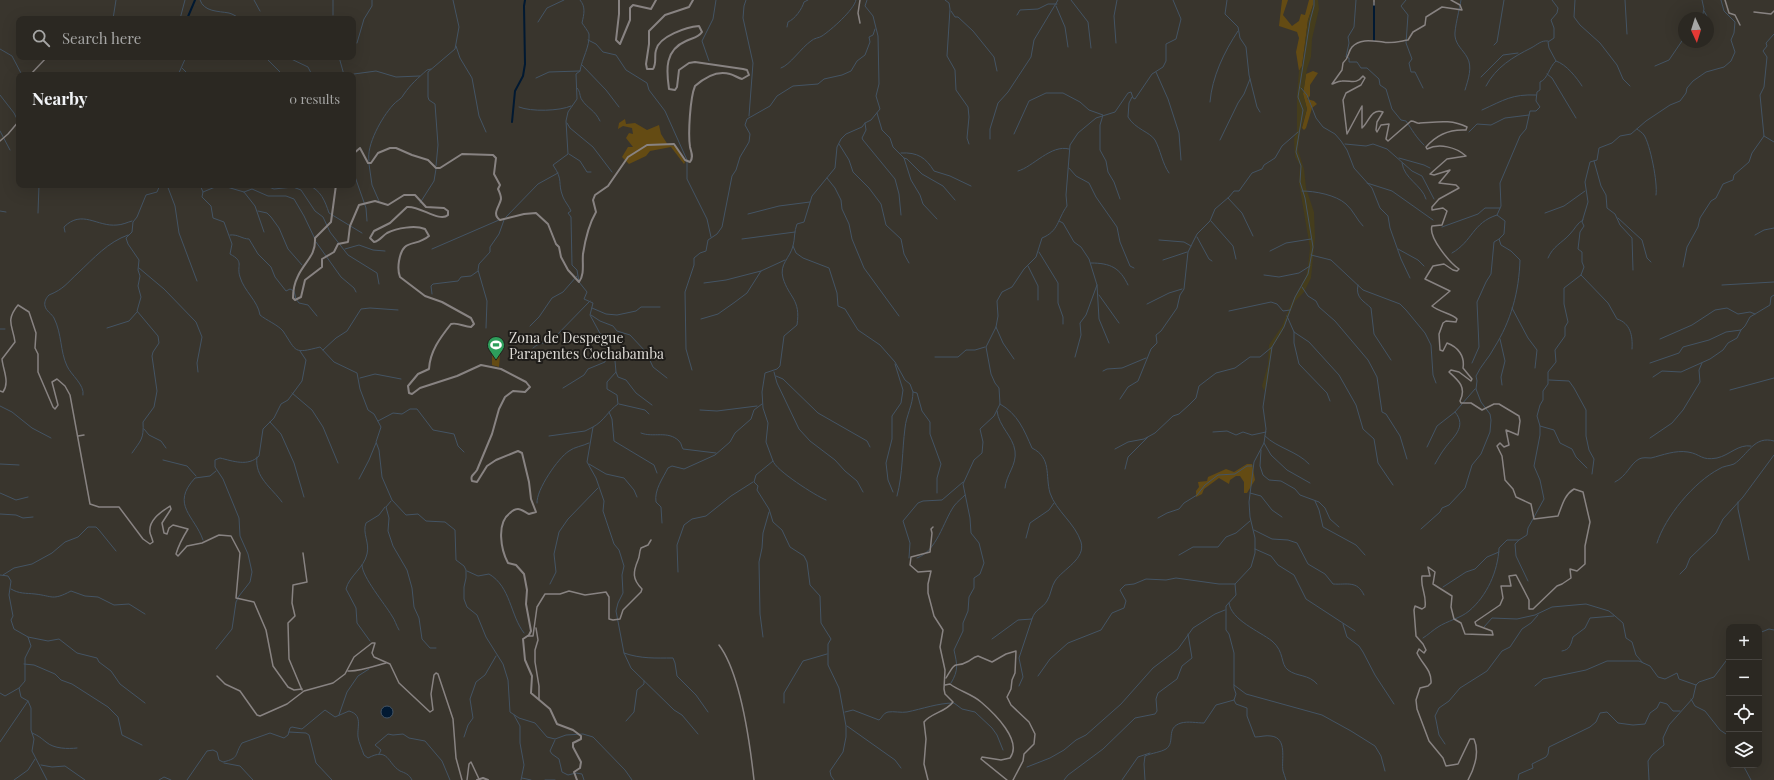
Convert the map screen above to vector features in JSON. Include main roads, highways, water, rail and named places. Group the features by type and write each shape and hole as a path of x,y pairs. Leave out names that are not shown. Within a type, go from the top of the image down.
{"water":[{"path":"385,706 389,706 393,712 389,718 385,718 381,714 381,710"}],"waterway":[{"path":"113,16 116,0"},
{"path":"181,16 185,0"},
{"path":"188,16 195,0"},
{"path":"200,0 208,9 229,13 236,16"},
{"path":"254,0 260,11"},
{"path":"333,0 333,15"},
{"path":"357,43 364,19 372,6 372,0"},
{"path":"436,166 438,145 435,104 429,100 428,97 428,72 455,49 459,27 453,0"},
{"path":"512,122 515,91 523,76 525,64 525,0"},
{"path":"538,22 547,8 564,0"},
{"path":"580,0 584,8 582,23 589,34 589,39 580,71 576,74 577,99 568,112 566,121 568,154 553,165 559,178 563,197 571,211 568,213 571,217 572,265 577,270 579,282 587,292 584,299 593,303 590,315 615,361 616,372 607,382 607,389 617,395 618,404 593,427 587,462 596,478 604,501 603,511 614,544 619,550 624,566 622,575 623,593 616,611 624,653 631,668 674,710 682,715 698,734"},
{"path":"709,61 702,41 713,19 716,0"},
{"path":"746,0 743,18 753,63 749,116"},
{"path":"787,27 788,22 796,16 804,2 808,0"},
{"path":"781,68 788,64 812,40 822,36 836,25 847,14 856,0"},
{"path":"834,780 830,771 843,752 846,737 846,726 839,688 828,665 828,644 831,639 821,623 820,596 810,585 807,562 804,556 790,547 782,530 773,522 769,509 757,490 758,486 754,482 756,475 773,461 766,442 768,423 763,408 762,392 765,373 777,369 780,366 784,336 797,325 798,316 796,304 785,285 782,273 782,269 792,250 797,224 804,222 812,196 835,168 837,147 841,139 846,134 862,127 865,123 871,120 880,109 876,96 879,84 878,36 873,16 865,6 867,0"},
{"path":"945,0 949,3 950,9 947,56 955,70 956,90 968,107 969,117 967,138 969,144"},
{"path":"990,139 990,129 998,103 1008,92 1031,57 1034,40 1058,0"},
{"path":"1071,0 1088,22 1091,48"},
{"path":"1116,43 1114,16 1117,0"},
{"path":"951,683 957,667 954,650 963,631 963,623 968,611 969,597 974,588 974,578 980,574 984,563 979,543 971,533 970,518 963,484 974,460 982,453 983,442 980,429 994,416 1000,404 999,388 991,374 986,347 996,327 998,316 997,301 1002,292 1012,287 1024,269 1036,257 1042,238 1052,232 1067,206 1066,195 1070,145 1078,133 1096,118 1115,112 1128,93 1131,92 1133,98 1135,99 1152,74 1163,67 1166,61 1166,44 1176,39 1181,19 1173,0"},
{"path":"1227,0 1225,14 1238,27 1240,38 1246,47 1249,75 1257,107 1260,112"},
{"path":"1145,780 1145,756 1166,749 1169,746 1173,728 1176,725 1187,722 1204,723 1216,705 1234,700 1236,694 1234,688 1234,653 1229,634 1226,630 1226,606 1236,595 1235,584 1251,567 1255,553 1255,538 1250,517 1249,502 1254,462 1264,443 1266,429 1263,407 1272,347 1284,327 1295,297 1308,274 1313,247 1305,198 1300,182 1301,166 1296,152 1303,110 1298,97 1314,0"},
{"path":"1356,0 1354,27 1348,37 1349,43 1346,57 1349,58 1349,62 1357,62 1361,68 1367,68 1379,79 1380,85 1386,89 1392,109 1401,120 1406,121 1424,145"},
{"path":"1406,0 1401,6 1408,15 1406,43 1412,59 1409,63 1411,72 1415,72 1423,88"},
{"path":"1461,0 1455,36 1458,45 1467,57 1470,65 1465,90"},
{"path":"1494,45 1497,42 1504,0"},
{"path":"1476,389 1476,376 1500,338 1516,295 1520,260 1511,251 1501,245 1499,239 1504,234 1505,221 1497,215 1501,206 1500,183 1520,136 1526,129 1530,111 1536,111 1540,107 1536,101 1537,92 1540,90 1540,82 1545,78 1556,61 1549,48 1548,42 1554,38 1554,28 1551,20 1557,13 1558,8 1552,0"},
{"path":"1575,0 1574,17 1580,25 1600,43 1617,65 1623,79 1630,86"},
{"path":"1625,0 1627,34"},
{"path":"1702,0 1703,12"},
{"path":"1423,638 1436,628 1466,613 1475,605 1486,591 1494,574 1499,548 1507,540 1519,540 1527,535 1528,528 1544,499 1540,480 1534,466 1540,435 1540,426 1537,416 1543,400 1543,391 1548,384 1548,372 1556,362 1555,350 1565,336 1565,327 1568,322 1564,304 1564,288 1581,275 1584,267 1582,262 1582,252 1578,249 1580,232 1584,226 1582,222 1588,202 1585,182 1590,162 1597,160 1599,148 1612,143 1620,136 1631,134 1646,121 1670,105 1680,101 1686,93 1687,88 1693,81 1706,72 1724,67 1731,61 1735,52 1731,40 1734,33 1735,22 1724,11 1721,0"},
{"path":"1374,3 1374,40"},
{"path":"1017,15 1020,10 1038,9 1048,4 1057,4"},
{"path":"1056,6 1065,27 1068,47"},
{"path":"951,11 955,17 958,17 973,31 994,57 997,71"},
{"path":"692,370 686,349 685,292 694,265 694,258 700,253 706,251 708,240 717,234 722,227 732,176 736,170 740,157 749,142 750,134 745,125 747,119 770,106 777,96 793,86 818,84 824,79 842,75 851,71 857,61 865,55 870,42 869,37 873,35 875,29"},
{"path":"1210,102 1216,74 1228,47 1238,31"},
{"path":"1683,267 1687,247 1698,227 1700,218 1711,201 1716,198 1723,184 1733,180 1734,175 1749,162 1752,153 1764,136 1760,95 1764,87 1767,57 1763,51 1767,46 1766,43 1774,34"},
{"path":"588,40 596,44 603,52 616,55 626,70 647,83 649,90 665,111 687,160 687,179 707,219 711,237"},
{"path":"1486,86 1495,73 1506,63 1539,43 1548,41"},
{"path":"456,46 460,58 472,78 479,116 486,132"},
{"path":"1655,66 1669,60 1678,47"},
{"path":"0,49 12,56 20,72"},
{"path":"1481,77 1503,55 1518,53"},
{"path":"179,72 185,60"},
{"path":"268,60 280,72"},
{"path":"293,60 308,67 310,72"},
{"path":"340,60 343,72"},
{"path":"1556,61 1567,68 1582,86"},
{"path":"582,65 606,90 619,107"},
{"path":"182,68 186,72"},
{"path":"369,161 372,139 384,117 415,81 427,70 431,69"},
{"path":"356,74 376,71 396,77 420,76"},
{"path":"536,78 549,72 580,71"},
{"path":"1156,72 1168,99 1179,133 1181,160"},
{"path":"1547,74 1552,78 1576,118"},
{"path":"1220,140 1244,94 1250,79"},
{"path":"577,88 582,100 596,114 600,121"},
{"path":"1301,88 1307,95 1316,118 1323,127 1335,134 1341,141 1347,150 1354,168 1372,188 1380,208 1388,216 1390,228 1401,259 1410,278"},
{"path":"1014,134 1029,101 1046,93 1063,93 1080,102 1089,110 1103,115 1100,125 1100,150 1106,161 1108,172 1114,182 1120,199"},
{"path":"0,95 16,117"},
{"path":"1482,110 1514,97 1536,95"},
{"path":"1132,97 1129,103 1128,117 1134,125 1153,137 1169,173"},
{"path":"519,107 531,110 545,110 560,109 571,106"},
{"path":"877,113 882,130 890,138 893,147 904,158 911,180 920,195 923,204 937,219"},
{"path":"1469,132 1477,124 1491,125 1505,118 1529,115"},
{"path":"567,123 570,128 593,147 612,172"},
{"path":"865,123 866,130 862,138 895,179 899,194 901,215"},
{"path":"1637,129 1644,135 1649,146 1655,173 1656,195"},
{"path":"0,131 10,150"},
{"path":"1120,399 1128,387 1138,381 1151,349 1157,343 1156,335 1161,331 1177,308 1180,295 1184,289 1188,252 1197,234 1210,221 1215,209 1234,191 1239,191 1252,173 1262,169 1264,165 1275,158 1282,146 1298,132"},
{"path":"1764,136 1774,142"},
{"path":"839,144 849,160 853,172 869,188 881,204 886,225 901,239 904,254 909,263"},
{"path":"1345,144 1366,146 1373,144 1387,149 1412,171 1422,176 1434,199"},
{"path":"1018,171 1024,169 1049,153 1062,148 1069,149"},
{"path":"901,153 917,155 925,159 934,171 950,176 971,186"},
{"path":"569,154 580,161 587,172 591,172"},
{"path":"904,158 907,159 922,174 943,186 955,200"},
{"path":"1399,158 1430,168"},
{"path":"1594,161 1601,186 1606,195 1607,208 1615,214 1620,225 1632,238 1633,270"},
{"path":"1402,163 1403,169 1409,178 1421,190 1426,199"},
{"path":"369,164 372,185 379,201"},
{"path":"1069,168 1076,176 1089,183 1096,197 1117,227 1120,242 1130,266 1134,268"},
{"path":"420,203 434,181 436,169"},
{"path":"506,217 538,184 558,173"},
{"path":"827,178 835,188 841,200 842,209 849,224 852,239 864,268 899,316"},
{"path":"356,180 366,208 367,221"},
{"path":"1367,183 1392,191 1433,220"},
{"path":"38,213 39,188"},
{"path":"132,453 141,439 143,422 154,407 157,391 152,356 159,343 158,336 137,311 141,297 138,286 140,276 138,270 139,260 128,244 126,238 132,232 133,222 137,217 146,195 157,192 159,188"},
{"path":"168,188 175,206 179,233 197,281"},
{"path":"201,188 203,192 202,197 211,206 213,218 224,222 232,244 230,254 239,262 240,277 257,305 260,315 281,329 297,350 300,351 320,347 334,362 357,373 360,389 368,410 374,414 381,427 376,442 379,450 382,477 392,500 406,515 418,514 426,521 445,522 455,530 456,560 464,566 466,570 464,599 467,607 477,615 486,637 503,664 508,680 510,712 519,718 535,723 547,737 555,739 566,735 583,734 593,737 625,770 632,780"},
{"path":"203,192 213,188"},
{"path":"230,188 244,192 255,206 264,232"},
{"path":"272,188 284,188"},
{"path":"296,188 301,190 315,211 323,217 330,232 348,255 377,273 379,284"},
{"path":"313,188 324,200 329,213 362,233"},
{"path":"244,192 252,189 268,196 286,196 294,199 315,239"},
{"path":"1302,191 1325,194 1337,198 1348,206 1363,226"},
{"path":"1545,213 1564,206 1585,191"},
{"path":"1228,198 1242,213 1253,236"},
{"path":"748,214 779,206 810,202"},
{"path":"1442,227 1478,214 1485,208 1500,208"},
{"path":"0,211 6,212"},
{"path":"258,211 267,213 271,217 279,228 288,249 302,265"},
{"path":"1452,253 1464,243 1477,227 1489,218 1497,215"},
{"path":"1618,218 1642,240 1647,258 1651,262"},
{"path":"65,232 64,227 77,219 90,220 110,225 119,225 132,221"},
{"path":"432,249 499,220"},
{"path":"486,328 487,301 478,270 479,264 490,252 490,247 499,234 504,220"},
{"path":"1548,258 1555,248 1583,220"},
{"path":"1059,221 1063,223 1074,242 1081,247 1089,259 1097,285 1099,319 1109,343"},
{"path":"1211,221 1233,246 1236,259"},
{"path":"1755,235 1764,230 1774,228"},
{"path":"742,239 795,232"},
{"path":"83,395 80,384 67,366 57,324 46,308 45,302 49,295 65,286 102,251 114,242 128,235"},
{"path":"230,235 249,239 258,254 271,267 275,277 286,291 290,289 294,291 296,299 299,303 308,305 317,316"},
{"path":"1197,237 1209,259 1212,261"},
{"path":"1270,251 1286,243 1311,239"},
{"path":"1472,363 1479,347 1477,302 1491,274 1494,242 1499,239"},
{"path":"1159,240 1184,242 1191,246"},
{"path":"316,242 341,277 354,288 356,292"},
{"path":"345,249 359,245 373,250 385,251"},
{"path":"793,246 796,253 803,258 829,268 837,293 838,306 845,309 858,330 880,345 895,362 905,380 910,384 913,392 917,393 922,411 930,422 930,434 941,464 937,478 937,493"},
{"path":"1398,249 1418,260 1424,266"},
{"path":"1039,252 1058,283 1058,303 1063,317 1063,324"},
{"path":"1163,260 1187,252"},
{"path":"1311,255 1331,260 1363,290 1400,304 1406,310 1425,333 1431,345 1433,375 1436,383"},
{"path":"701,319 718,314 747,293 761,271 785,260"},
{"path":"1091,263 1109,265 1122,274 1128,285"},
{"path":"1028,266 1038,286 1038,300"},
{"path":"1264,275 1279,277 1299,273 1310,266"},
{"path":"139,268 164,289 196,322 202,337 197,363 198,372"},
{"path":"432,294 431,286 433,284 458,281 461,277 471,276 478,271"},
{"path":"704,283 726,280 761,271"},
{"path":"1581,275 1608,303 1617,319 1625,323 1628,327 1632,339 1632,349"},
{"path":"530,326 539,317 552,298 563,292 577,276"},
{"path":"1722,285 1774,282"},
{"path":"1075,357 1081,335 1080,323 1086,315 1097,285"},
{"path":"1358,285 1357,289 1359,296 1371,308 1374,334 1391,360"},
{"path":"1302,287 1308,296 1316,301 1319,307 1335,321 1368,360 1377,377 1382,412 1386,414 1400,436 1407,459"},
{"path":"1147,304 1169,293 1182,289"},
{"path":"1099,295 1119,323"},
{"path":"1650,363 1679,353 1683,347 1709,340 1726,332 1741,330 1750,317 1770,305 1771,297 1774,295"},
{"path":"533,348 537,345 552,340 590,301"},
{"path":"1229,311 1271,302 1277,304 1283,311 1290,310"},
{"path":"592,308 606,314 617,315 636,311 641,307 660,307"},
{"path":"323,350 336,338 347,331 361,309 370,308 398,310"},
{"path":"1512,308 1528,338 1537,350 1535,368"},
{"path":"1660,339 1692,325 1715,310 1727,308 1738,314 1750,312 1755,314"},
{"path":"107,328 129,321 137,312"},
{"path":"591,315 600,321 613,326 617,331 630,335 646,352 653,367 667,378"},
{"path":"1287,316 1294,332 1309,342 1339,375 1356,405 1363,429 1374,439 1378,463 1393,485"},
{"path":"996,327 1003,343 1014,359"},
{"path":"0,329 5,329"},
{"path":"1653,377 1662,371 1681,372 1710,359 1723,350 1728,343 1737,338 1741,330"},
{"path":"1294,332 1294,343 1299,364 1327,393 1330,401"},
{"path":"1500,339 1505,361 1501,377 1502,385"},
{"path":"935,357 958,357 966,350 975,350 985,347"},
{"path":"1115,449 1128,442 1144,439 1155,433 1173,416 1179,414 1189,405 1196,398 1199,386 1216,373 1235,368 1250,357 1260,357 1272,347"},
{"path":"563,388 584,375 588,369 605,362 607,348"},
{"path":"216,649 232,629 236,602 250,582 252,572 248,554 240,536 239,518 223,479 215,467 215,460 220,458 235,462 245,462 259,456 263,429 274,418 281,404 288,400 302,381 306,360 300,351"},
{"path":"1103,371 1107,369 1122,368 1146,358"},
{"path":"1650,438 1672,423 1683,410 1700,382 1699,370 1702,363"},
{"path":"893,492 888,480 886,463 892,439 892,416 901,403 903,390 895,364"},
{"path":"616,372 618,377 626,380 636,393 652,405"},
{"path":"774,372 777,383 799,429 810,441 835,460 857,481 863,492"},
{"path":"360,378 375,374 401,379"},
{"path":"776,376 783,379 818,413 867,441 870,447"},
{"path":"1730,390 1774,378"},
{"path":"1549,380 1569,381 1586,410 1586,436 1589,450 1594,459 1592,474"},
{"path":"1427,447 1437,426 1455,412 1475,389"},
{"path":"1421,529 1440,512 1442,508 1449,505 1465,488 1472,465 1481,454 1490,432 1490,414 1481,402 1476,389"},
{"path":"897,496 904,437 913,392"},
{"path":"292,393 312,410 323,427 338,463"},
{"path":"619,404 645,410 649,414"},
{"path":"662,523 661,507 656,502 656,493 668,468 672,466 684,469 715,455 730,442 735,433 751,419 754,410 762,404"},
{"path":"992,639 1018,620 1032,619 1035,613 1047,601 1055,581 1077,559 1082,548 1078,535 1057,506 1050,493 1047,468 1043,457 1032,448 1016,418 1000,404"},
{"path":"0,406 12,412 32,428 51,438"},
{"path":"700,410 717,411 757,406"},
{"path":"378,421 393,413 402,414 410,409 417,409 433,430 454,434 458,446 464,452"},
{"path":"997,411 1000,422 1012,441 1015,451 1013,465 1005,488"},
{"path":"609,412 612,419 614,441 654,465 657,473"},
{"path":"1435,464 1458,432 1460,423 1459,417 1455,412"},
{"path":"270,422 281,434 294,463 304,497"},
{"path":"1540,426 1554,430 1560,443 1572,449 1576,457 1587,468"},
{"path":"549,436 585,431 593,427"},
{"path":"144,429 149,435 161,441 166,448"},
{"path":"1213,432 1227,431 1236,435 1243,432 1252,435 1266,432"},
{"path":"641,433 670,436 679,441 683,449 716,453"},
{"path":"1265,436 1275,444 1299,456 1309,464"},
{"path":"1125,469 1128,457 1148,437"},
{"path":"1657,543 1667,522 1674,512 1700,482 1721,468 1734,464 1756,443 1767,440 1774,441"},
{"path":"359,479 376,443"},
{"path":"537,503 540,490 548,475 559,460 571,450 589,443"},
{"path":"1264,443 1271,455 1287,470 1310,483"},
{"path":"1615,482 1623,477 1633,464 1640,458 1651,458 1669,453 1683,452 1712,459 1722,457 1738,448 1751,446"},
{"path":"1261,450 1260,466 1263,475 1269,480 1281,481 1295,489 1300,495 1319,502 1325,508 1330,519 1339,527"},
{"path":"1680,574 1686,568 1690,558 1716,533 1723,519 1743,497 1774,455"},
{"path":"257,457 258,470 261,476 282,502"},
{"path":"163,460 187,466 196,476"},
{"path":"773,461 775,465 788,476 826,500"},
{"path":"0,464 19,465"},
{"path":"589,464 606,474 624,478 634,490 637,497"},
{"path":"1158,518 1179,509 1184,503 1197,495 1205,485 1218,475 1235,474 1247,466 1252,466"},
{"path":"203,540 184,503 185,496 188,487 195,478 210,476 216,471"},
{"path":"678,572 677,545 684,525 692,519 706,516 731,496 753,482"},
{"path":"909,558 910,543 903,521 918,503 923,501 942,500 963,482"},
{"path":"550,584 556,572 554,554 559,532 568,519 598,488"},
{"path":"0,493 16,500 28,497"},
{"path":"1250,493 1261,496 1272,510 1282,517"},
{"path":"917,558 924,554 935,543 954,506 965,495"},
{"path":"391,501 386,507 389,518 388,531 393,546 407,570 412,588 414,607 419,618 422,639 430,648 436,648"},
{"path":"1315,501 1323,527 1356,545 1365,555"},
{"path":"1738,502 1738,509 1749,560"},
{"path":"1026,538 1030,523 1049,510 1054,503"},
{"path":"370,641 357,623 356,608 346,589 350,580 363,564 367,554 368,546 365,531 366,523 379,515 385,507"},
{"path":"763,637 760,614 759,562 763,533 769,512"},
{"path":"0,514 16,515 23,518 33,517"},
{"path":"1179,555 1193,547 1218,547 1226,537 1236,533 1250,521"},
{"path":"3,575 14,568 32,564 52,553 65,542 78,537 88,527 96,527 116,551"},
{"path":"1254,530 1272,539 1288,540 1297,543 1308,564 1325,574 1333,584 1355,585 1364,595"},
{"path":"1519,540 1515,544 1516,556 1528,581"},
{"path":"1255,549 1271,556 1278,565 1294,575 1306,599 1355,631"},
{"path":"1443,587 1466,572 1475,569 1487,557 1499,552"},
{"path":"362,565 366,576 399,630"},
{"path":"467,571 478,576 489,574 502,586 519,626 524,633"},
{"path":"0,575 8,576 11,581 9,595 13,616 11,620 14,629 28,637 31,646 25,658 25,681 19,688 21,697 28,701 31,708 31,730 34,739 32,751 47,780"},
{"path":"1038,676 1050,659 1068,643 1101,630 1112,613 1124,608 1126,601 1120,590 1125,585 1134,584 1146,579 1166,580 1176,578 1219,584 1235,584"},
{"path":"11,589 20,593 53,597 60,596 71,591 85,596 98,597 114,605 129,604 145,614"},
{"path":"1229,603 1231,609 1240,620 1276,645 1288,670 1295,674 1307,677 1317,684"},
{"path":"1484,627 1492,618 1517,619 1535,615 1552,607 1586,604 1609,611 1623,623 1626,638 1632,642 1636,655 1643,663"},
{"path":"1027,767 1050,758 1086,735 1121,704 1153,668 1178,649 1193,628 1215,614 1225,610"},
{"path":"1445,744 1439,735 1435,716 1439,708 1449,701 1460,688 1487,671 1502,651 1510,647 1522,629 1531,623 1538,615"},
{"path":"1562,651 1568,648 1573,637 1585,628 1590,618 1614,616"},
{"path":"1019,686 1023,677 1019,658 1032,619"},
{"path":"1343,624 1347,637 1359,646 1375,675 1394,704"},
{"path":"1762,632 1769,629 1774,630"},
{"path":"1064,780 1068,775 1103,749 1135,718 1155,714 1157,711 1156,699 1158,693 1177,679 1182,666 1192,658 1188,634"},
{"path":"28,637 48,641 59,639 77,653 97,658 99,662 111,671 120,684 145,703"},
{"path":"624,653 642,657 673,658 677,676 696,695 708,712"},
{"path":"784,703 784,693 803,661 827,654"},
{"path":"464,737 468,725 473,718 470,699 476,682 485,675 496,656"},
{"path":"1649,780 1648,761 1652,755 1664,745 1663,738 1669,725 1693,698 1696,685 1699,682 1714,677 1727,660"},
{"path":"1535,686 1543,679 1586,670 1607,661 1639,661 1650,666 1658,677 1665,679 1677,673 1679,679 1696,685"},
{"path":"24,664 34,665 55,674 61,680 72,684 108,707 118,717 122,735 142,745"},
{"path":"339,715 347,692 358,676 369,669"},
{"path":"626,721 634,712 637,690 644,684 644,681"},
{"path":"1234,685 1246,694 1322,715 1351,731 1375,746 1381,756 1385,771"},
{"path":"0,693 5,696 19,688"},
{"path":"1691,699 1695,706 1705,711 1720,730 1726,734"},
{"path":"1234,700 1236,704 1247,708 1247,716 1255,737 1271,736 1280,741 1283,750 1283,771 1286,780"},
{"path":"0,742 28,701"},
{"path":"1518,780 1519,774 1533,768 1532,764 1546,757 1549,747 1590,727 1596,722 1600,713 1607,712 1618,723 1633,725 1645,724 1650,713 1657,708 1660,702 1667,704 1673,711 1680,711"},
{"path":"845,712 853,710 879,720 888,712 907,712 936,705 954,703 962,709 975,712 992,728 997,735 1003,750"},
{"path":"187,780 207,751 213,750 217,752 219,760 223,762 228,761 236,756 242,743 270,733 284,738 288,735 290,728 302,729 325,710 335,717 349,711 356,715 358,718 358,737 364,755 368,758 380,754 384,755 396,768 408,775 412,780"},
{"path":"514,715 520,726 520,743 524,765 521,780"},
{"path":"847,726 895,760 901,768"},
{"path":"289,732 306,733 309,735 316,763 332,780"},
{"path":"32,733 53,746 77,748"},
{"path":"379,754 381,750 375,745 388,734 403,734 409,738 425,741 442,761 450,780"},
{"path":"555,740 550,751 559,759 562,772 568,775 576,773 582,774 584,780"},
{"path":"1122,780 1138,757 1150,753"},
{"path":"14,780 28,770 35,759"},
{"path":"224,763 240,766 253,780"},
{"path":"41,765 52,767 65,766 85,780"},
{"path":"1745,768 1751,780"},
{"path":"159,780 164,777 171,780"},
{"path":"522,778 531,780"},
{"path":"545,780 555,780"}],"place":[{"name":"Zona de Despegue Parapentes Cochabamba","path":"496,360"}]}
